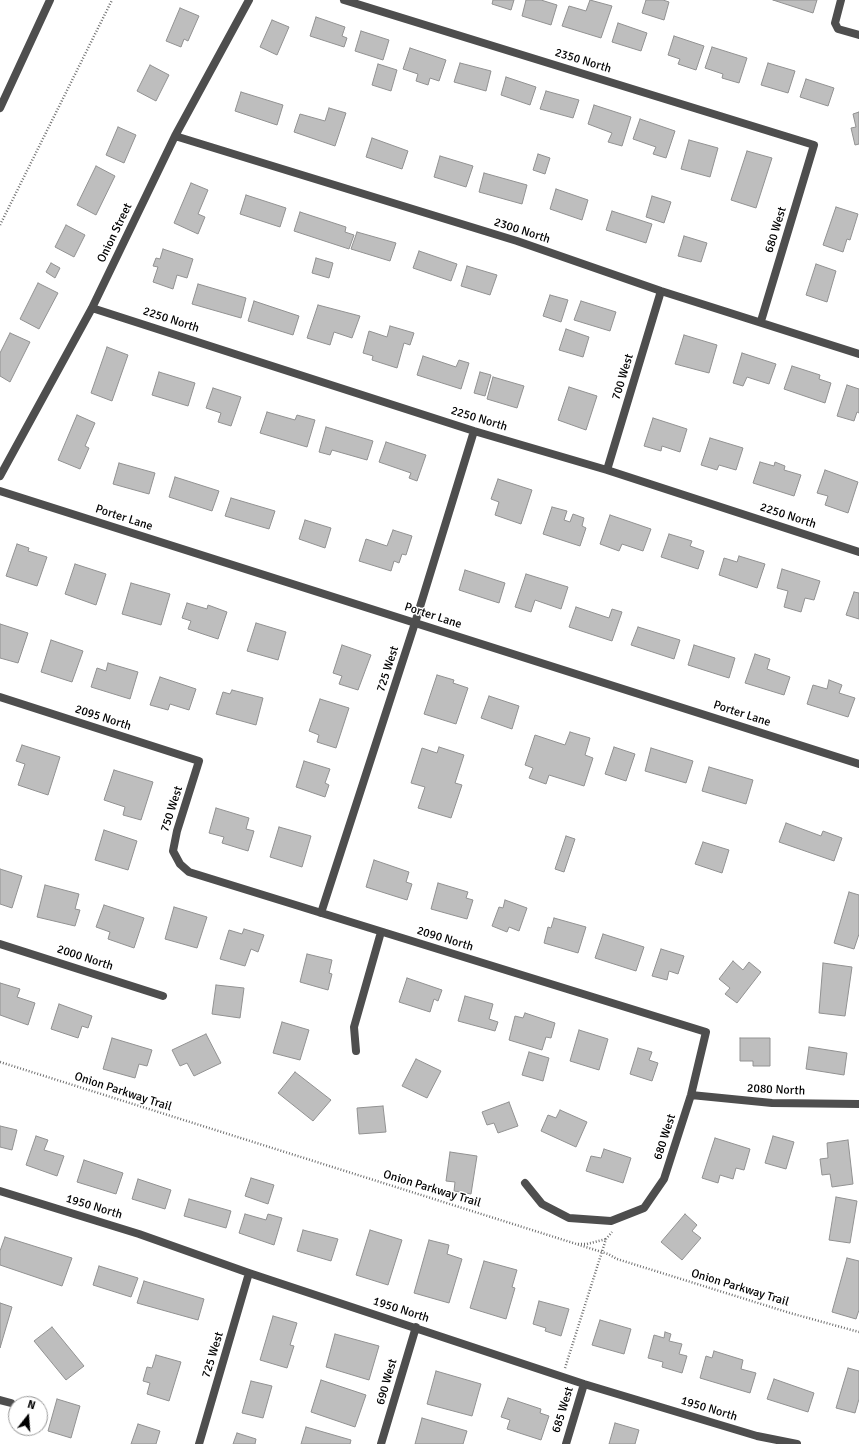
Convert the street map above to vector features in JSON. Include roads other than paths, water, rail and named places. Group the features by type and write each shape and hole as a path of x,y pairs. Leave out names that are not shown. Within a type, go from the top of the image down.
{"street":[{"path":"0,108 50,0"},
{"name":"Onion Street","path":"0,476 92,308 175,136 249,0"},
{"name":"2350 North","path":"344,0 814,145"},
{"path":"841,0 834,23 838,29 859,36"},
{"name":"2300 North","path":"175,136 517,242 661,291 859,354"},
{"name":"680 West","path":"761,322 814,145"},
{"name":"700 West","path":"607,470 661,291"},
{"name":"2250 North","path":"92,308 474,431 607,470 859,552"},
{"name":"725 West","path":"321,913 415,623 474,431"},
{"name":"Porter Lane","path":"0,491 859,764"},
{"name":"2095 North","path":"0,697 199,761"},
{"name":"750 West","path":"180,864 172,851 199,761"},
{"name":"2090 North","path":"180,864 189,872 706,1032"},
{"path":"356,1051 354,1027 381,932"},
{"name":"2000 North","path":"0,944 163,996"},
{"name":"680 West","path":"525,1183 542,1204 569,1218 611,1221 644,1208 664,1179 691,1095 706,1032"},
{"name":"2080 North","path":"691,1095 772,1103 859,1104"},
{"name":"1950 North","path":"0,1191 139,1234 249,1273 755,1440 797,1444"},
{"name":"725 West","path":"199,1444 249,1273"},
{"name":"690 West","path":"381,1444 416,1327"},
{"name":"685 West","path":"566,1444 584,1384"}]}
